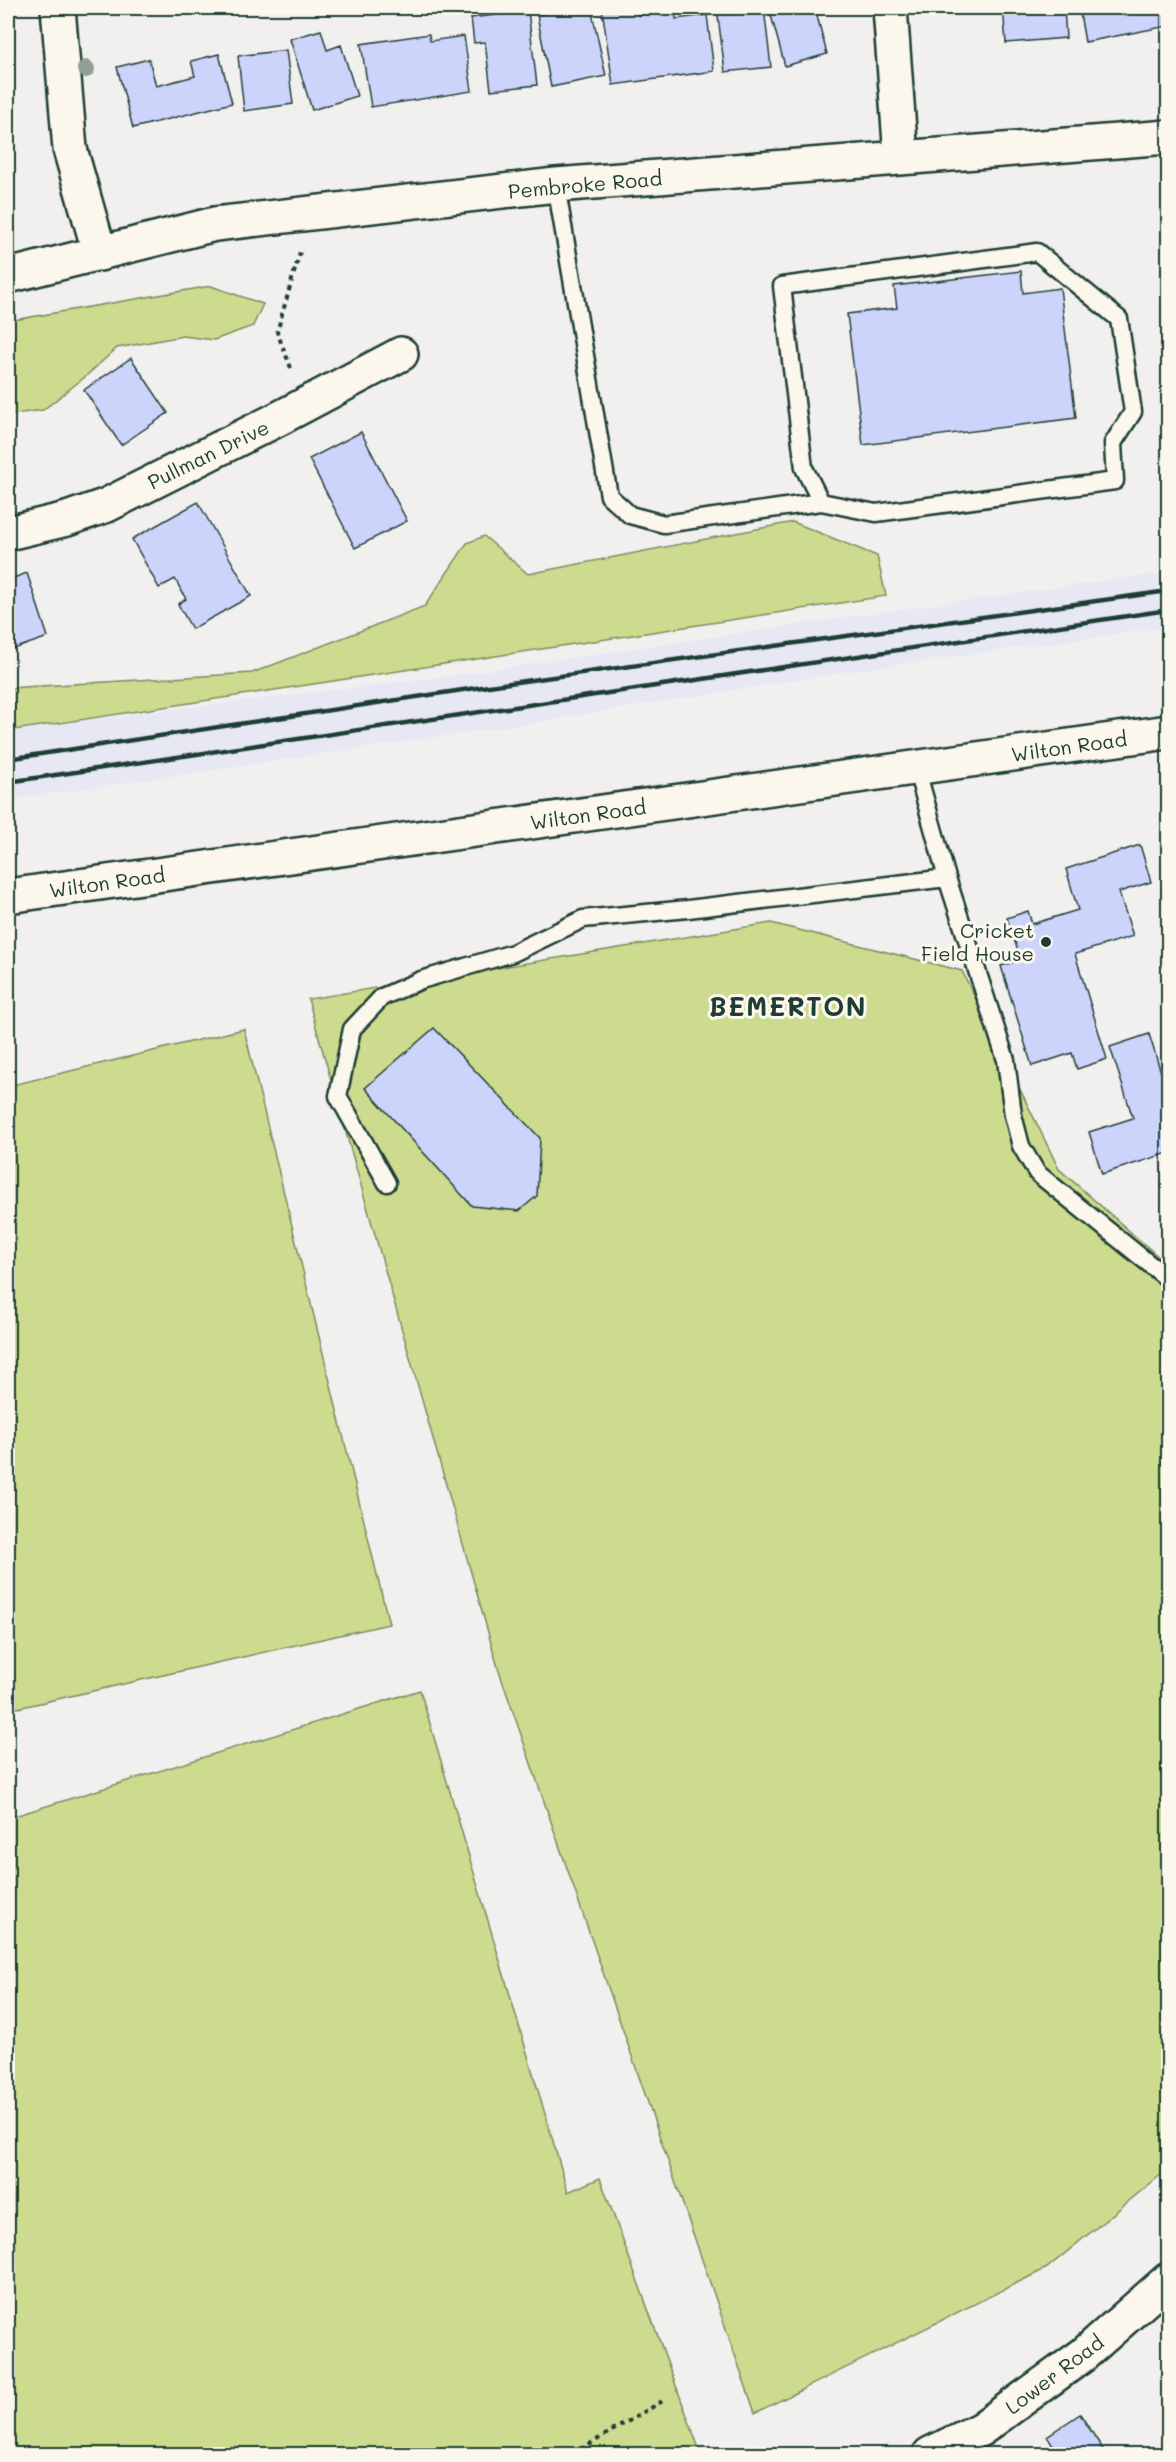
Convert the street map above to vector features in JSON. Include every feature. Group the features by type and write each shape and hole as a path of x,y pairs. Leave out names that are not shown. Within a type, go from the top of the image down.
{"main road":[{"path":"58,8 70,149 100,254"},
{"path":"890,8 901,157"},
{"name":"Pembroke Road","path":"8,276 214,224 556,185 1168,137"},
{"name":"Pullman Drive","path":"8,533 86,514 305,405 401,354"},
{"name":"Wilton Road","path":"8,896 1168,732"},
{"name":"Lower Road","path":"930,2454 981,2429 1073,2362 1168,2280"}],"lane":[{"path":"556,185 609,496 630,515 664,524 821,502 876,513 1115,481 1113,443 1133,412 1119,319 1037,252 782,286 804,468 821,502"},
{"path":"916,767 947,878 1006,1060 1013,1115 1021,1146 1037,1173 1168,1279"},
{"path":"387,1183 338,1096 352,1029 382,997 421,980 513,953 583,919 688,909 947,878"}],"path":[{"path":"302,243 278,332 305,405"},
{"path":"573,2454 666,2399"}],"shaded area":[{"path":"1168,572 1168,627 852,671 527,724 8,800 8,731 447,676"}],"green space":[{"path":"211,286 263,304 253,326 214,340 183,336 117,348 43,410 8,415 8,321"},
{"path":"793,522 877,556 886,596 8,731 8,688 252,673 425,606 467,543 484,536 528,574"},
{"path":"771,923 962,971 1059,1169 1168,1265 1168,2169 1047,2268 755,2413 499,1671 308,999"},
{"path":"244,1029 389,1624 13,1709 8,1683 8,1086"},
{"path":"420,1690 568,2192 600,2178 701,2454 8,2454 8,1818"}],"building":[{"path":"573,8 591,8 606,76 551,87 537,15"},
{"path":"602,8 637,8 638,15 675,10 676,19 707,15 714,71 613,85"},
{"path":"717,8 764,8 771,67 725,72"},
{"path":"769,8 815,8 827,54 785,66"},
{"path":"1003,8 1064,8 1066,38 1006,43"},
{"path":"1079,8 1168,8 1168,26 1085,42"},
{"path":"528,11 537,85 491,90 485,42 474,43 471,18"},
{"path":"321,30 327,50 341,45 357,96 312,110 290,39"},
{"path":"429,34 430,41 464,36 472,91 371,107 361,44"},
{"path":"286,50 293,104 244,111 238,56"},
{"path":"219,54 232,103 133,128 117,67 149,59 156,86 195,76 191,61"},
{"path":"1021,271 1023,293 1060,288 1076,418 863,445 847,314 897,308 894,286"},
{"path":"131,358 168,413 121,445 84,390"},
{"path":"361,432 407,521 355,548 309,459"},
{"path":"198,502 251,596 192,629 178,604 186,599 175,579 159,588 132,539"},
{"path":"27,573 48,637 8,651 8,580"},
{"path":"1140,845 1151,882 1119,892 1133,936 1075,954 1107,1059 1077,1069 1072,1053 1032,1066 1001,966 1021,960 1007,918 1028,911 1032,924 1078,910 1066,869"},
{"path":"434,1028 540,1138 537,1196 519,1211 472,1206 365,1088"},
{"path":"1149,1034 1168,1095 1168,1153 1102,1174 1089,1132 1133,1118 1110,1047"},
{"path":"1080,2414 1106,2454 1059,2454 1047,2436"}],"railway":[{"path":"8,759 489,686 1168,591"},
{"path":"8,782 1168,610"}],"place":[{"name":"Cricket Field House","path":"1046,942"}],"district":[{"name":"BEMERTON","path":"788,1006"}]}
